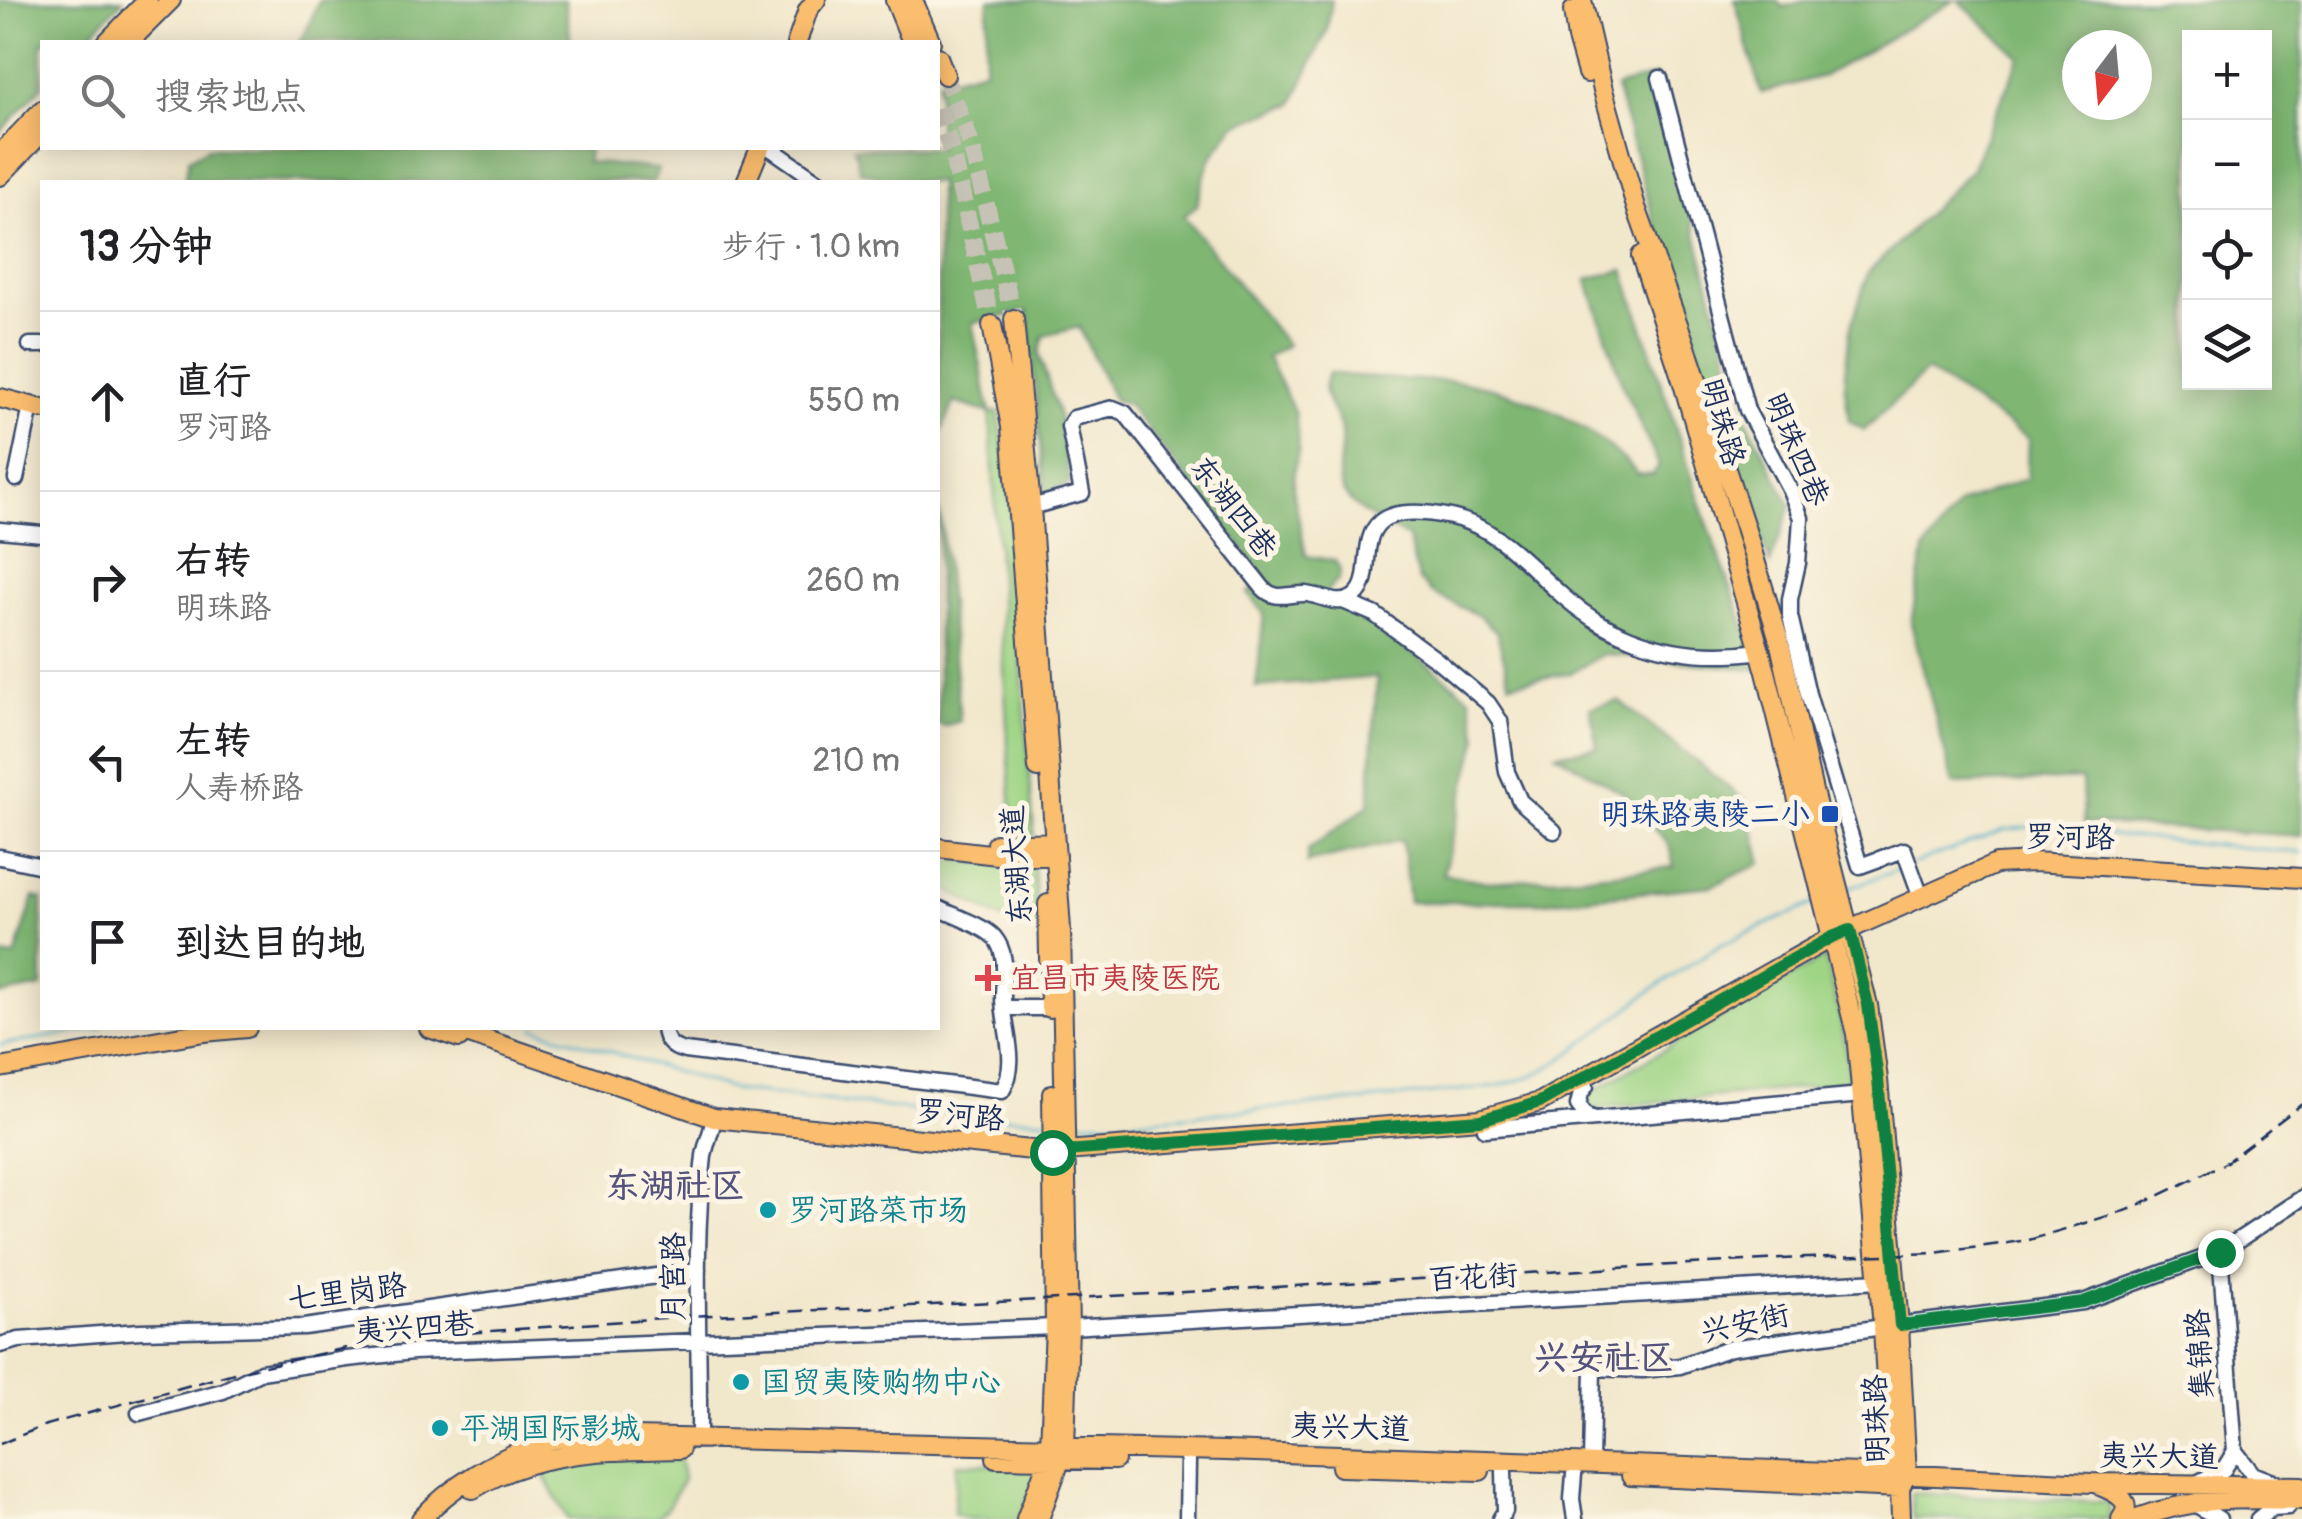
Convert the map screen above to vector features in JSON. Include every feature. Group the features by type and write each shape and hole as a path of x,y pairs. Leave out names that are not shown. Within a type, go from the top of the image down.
{"main road":[{"path":"109,40 148,0"},
{"path":"131,40 171,0"},
{"path":"786,40 800,0"},
{"path":"798,40 808,10 816,0"},
{"name":"明珠路","path":"1571,0 1577,38 1630,221 1682,380 1822,860"},
{"name":"明珠路","path":"1582,0 1636,207 1745,527 1778,640 1822,860"},
{"path":"900,2 911,40"},
{"path":"900,2 929,40"},
{"path":"940,62 945,75"},
{"path":"0,154 40,112"},
{"path":"0,176 40,134"},
{"path":"736,180 747,150"},
{"path":"747,180 759,150"},
{"name":"东湖大道","path":"1014,319 1031,507 1050,849 1050,1008 1060,1094"},
{"name":"东湖大道","path":"992,325 1011,426 1050,849 1061,929 1062,1327 1056,1453 1040,1519"},
{"path":"0,398 38,415"},
{"path":"0,409 38,415"},
{"path":"940,837 1050,849"},
{"path":"940,848 1006,856 1050,849"},
{"path":"1822,860 1839,937"},
{"name":"罗河路","path":"1059,1156 1480,1120 1510,1112 1540,1102 1839,937 1996,864 2033,862 2302,878"},
{"name":"明珠路","path":"1839,937 1856,1034 1879,1281 1891,1326"},
{"name":"明珠路","path":"1839,937 1868,1005 1873,1042 1901,1519"},
{"name":"罗河路","path":"435,1030 714,1122 1059,1156 1485,1128 1544,1110 1839,937"},
{"path":"0,1068 226,1030"},
{"name":"罗河路","path":"458,1030 714,1122"},
{"name":"夷兴大道","path":"421,1519 475,1476 537,1444 590,1436 1574,1474 2092,1483 2302,1504"},
{"name":"夷兴大道","path":"432,1519 493,1479 535,1461 582,1452 688,1449 1591,1462 1899,1479"},
{"name":"东湖大道","path":"1026,1519 1056,1453"},
{"path":"2092,1483 2124,1499 2126,1513 2121,1519"},
{"name":"夷兴大道","path":"2192,1493 2292,1485"},
{"path":"2134,1519 2192,1493"}],"street":[{"name":"明珠四巷","path":"1660,78 1747,410 1801,518 1790,616 1808,694 1860,866 1904,850 1921,898"},
{"path":"773,150 816,180"},
{"name":"东湖四巷","path":"1031,507 1082,493 1069,426 1074,418 1113,408 1125,413 1268,594 1284,597 1303,593 1342,601"},
{"path":"16,479 38,415"},
{"path":"1342,601 1360,590 1370,537 1379,522 1404,514 1434,514 1468,521 1489,531 1576,606 1628,637 1658,648 1696,654 1760,651"},
{"path":"0,530 40,534"},
{"path":"1342,601 1374,614 1488,703 1500,721 1507,772 1520,801 1554,831"},
{"path":"0,857 40,866"},
{"path":"664,1030 670,1045 686,1051 1002,1091 1008,1082 1011,1052 1003,998 1003,952 992,934 940,909"},
{"path":"1004,1008 1050,1008"},
{"path":"1586,1086 1578,1106 1596,1119"},
{"name":"罗河路","path":"1485,1128 1862,1095"},
{"name":"月宫路","path":"700,1438 698,1270 705,1151 714,1122"},
{"path":"1891,1326 2083,1302 2220,1252 2302,1198"},
{"name":"集锦路","path":"2220,1252 2235,1451"},
{"name":"七里岗路","path":"0,1345 19,1340 140,1331 304,1327 698,1270"},
{"name":"百花街","path":"700,1341 1062,1327 1879,1281"},
{"name":"兴安街","path":"1591,1462 1593,1368 1644,1370 1680,1366 1731,1348 1891,1326"},
{"name":"夷兴四巷","path":"139,1413 223,1391 261,1372 347,1359 414,1352 700,1341"},
{"path":"2219,1519 2192,1493 2224,1469 2235,1451 2253,1474 2292,1485"},
{"path":"1187,1519 1188,1461"},
{"path":"1500,1519 1505,1511 1504,1471"},
{"path":"1574,1474 1575,1519"},
{"path":"2258,1519 2276,1506 2302,1504"}],"green space":[{"path":"0,0 123,0 85,40 40,40 40,88 0,133"},
{"path":"319,0 565,0 571,40 300,40"},
{"path":"989,0 1332,0 1327,30 1293,104 1235,125 1209,161 1196,206 1184,216 1287,345 1267,357 1295,413 1299,449 1293,490 1306,556 1335,561 1340,570 1339,579 1325,593 1371,620 1470,697 1478,737 1443,874 1489,882 1674,867 1669,845 1623,793 1556,754 1597,747 1590,708 1619,701 1746,801 1762,863 1711,886 1543,902 1409,902 1402,840 1307,863 1308,850 1369,805 1377,677 1256,687 1264,614 1248,593 1266,578 1127,404 1114,400 1079,327 1044,336 1039,354 1059,416 1070,484 1045,494 1028,311 972,323 990,413 954,402 940,434 940,180 877,180 877,176 860,171 855,150 940,150 940,80 984,69"},
{"path":"1735,0 1777,0 1783,7 1808,0 1955,0 1823,76 1761,93"},
{"path":"1958,0 2302,0 2302,836 2084,823 2082,779 1953,784 1911,623 1924,551 1959,504 2027,478 2028,438 1927,371 1864,430 1849,421 1844,381 1850,330 1868,273 1971,170 2020,57"},
{"path":"1655,76 1742,410 1791,506 1770,564 1653,217 1616,87"},
{"path":"205,150 589,150 586,162 658,169 654,180 184,180 189,159"},
{"path":"1624,270 1707,523 1761,670 1604,654 1571,673 1510,683 1497,632 1479,616 1432,593 1418,579 1408,538 1365,513 1344,493 1339,477 1341,432 1325,393 1326,380 1329,373 1457,381 1492,388 1561,415 1602,442 1638,474 1653,475 1659,465 1624,389 1587,279"},
{"path":"998,412 1008,481 1034,835 1013,836 990,413"},
{"path":"940,516 960,721 940,725"},
{"path":"940,858 1034,864 1037,928 1016,927 941,886"},
{"path":"34,897 40,898 40,987 0,995 0,955 15,957"},
{"path":"1825,957 1843,1030 1850,1083 1590,1109 1588,1094"},
{"path":"678,1453 683,1479 668,1507 656,1519 568,1519 539,1466"},
{"path":"957,1463 1040,1466 1020,1519 968,1519 954,1514"},
{"path":"1911,1493 2109,1502 2110,1519 1913,1519"}],"waterway":[{"path":"1913,864 2004,830 2029,827 2302,853"},
{"path":"1847,889 1905,867"},
{"path":"1074,1121 1118,1122 1379,1099 1497,1086 1531,1077 1561,1060 1653,989 1722,944 1817,902"},
{"path":"0,1045 90,1030"},
{"path":"540,1030 734,1090 1046,1120"}],"tunnel":[{"path":"945,75 971,144 1014,319"},
{"path":"940,114 992,325"}],"railway":[{"path":"0,1444 46,1425 238,1372 387,1339 689,1316 1935,1253 2029,1240 2134,1208 2225,1163 2302,1104"}],"place":[{"name":"明珠路夷陵二小","path":"1830,814"},
{"name":"宜昌市夷陵医院","path":"988,978"},
{"name":"罗河路菜市场","path":"768,1210"},
{"name":"国贸夷陵购物中心","path":"741,1382"},
{"name":"平湖国际影城","path":"440,1428"}],"district":[{"name":"东湖社区","path":"675,1185"},
{"name":"兴安社区","path":"1604,1357"}],"route":[{"path":"1052,1152 1480,1120 1510,1112 1540,1102 1850,930 1868,1005 1878,1079 1900,1325 2083,1302 2220,1252"}]}
